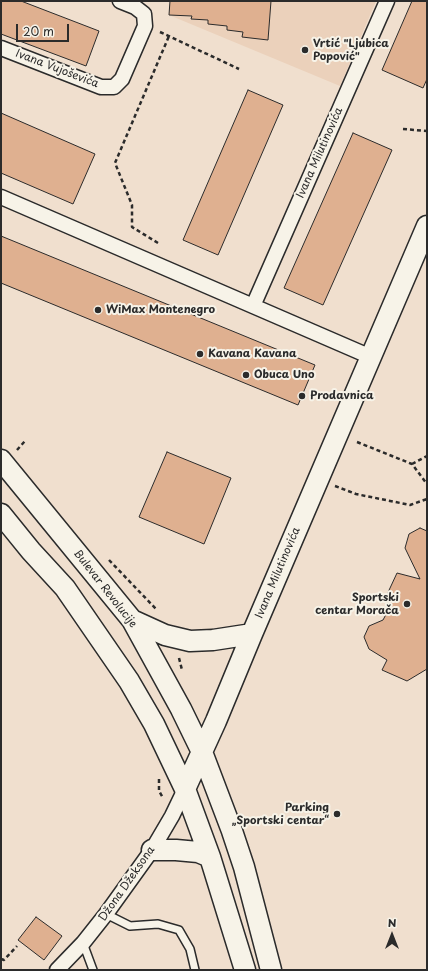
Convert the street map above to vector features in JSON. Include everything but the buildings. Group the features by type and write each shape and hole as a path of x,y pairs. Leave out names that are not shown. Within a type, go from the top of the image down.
{"main road":[{"name":"Ivana Milutinovića","path":"185,789 216,721 427,226"},
{"name":"Bulevar Revolucije","path":"1,460 132,620 180,709 202,752 232,831 244,867 271,970"},
{"path":"1,514 31,551 65,588 129,681 154,724 185,789 210,857 245,970"},
{"path":"132,620 165,635 190,640 213,640 252,634"},
{"path":"152,850 198,852 210,857"}],"street":[{"path":"120,1 135,7 144,20"},
{"name":"Ivana Milutinovića","path":"253,306 386,1"},
{"name":"Ivana Vujoševića","path":"1,48 101,87 114,87 122,79 144,20"},
{"path":"1,197 371,357"},
{"name":"Džona Džeksona","path":"58,970 83,943 106,914 152,850 172,816 185,789"}],"lane":[{"path":"106,914 130,926 158,924 179,930 190,950 195,970"},
{"path":"83,943 93,970"}],"path":[{"path":"144,20 169,36 239,69"},
{"path":"158,243 132,227 132,205 116,163 169,36"},
{"path":"403,129 427,131"},
{"path":"357,442 412,464 427,484"},
{"path":"412,464 427,456"},
{"path":"318,479 356,494 410,505 427,499"},
{"path":"159,778 159,791"},
{"path":"1,959 4,960 17,946"}],"shaded area":[{"name":"Vrtić \"Ljubica Popović\"","path":"170,1 376,1 340,86 169,15"}],"place":[{"name":"Vrtić \"Ljubica Popović\"","path":"305,50"},
{"name":"WiMax Montenegro","path":"98,310"},
{"name":"Kavana Kavana","path":"200,354"},
{"name":"Obuca Uno","path":"246,375"},
{"name":"Prodavnica","path":"302,396"},
{"name":"Sportski centar Morača","path":"407,604"},
{"name":"Parking „Sportski centar“","path":"337,814"}]}
